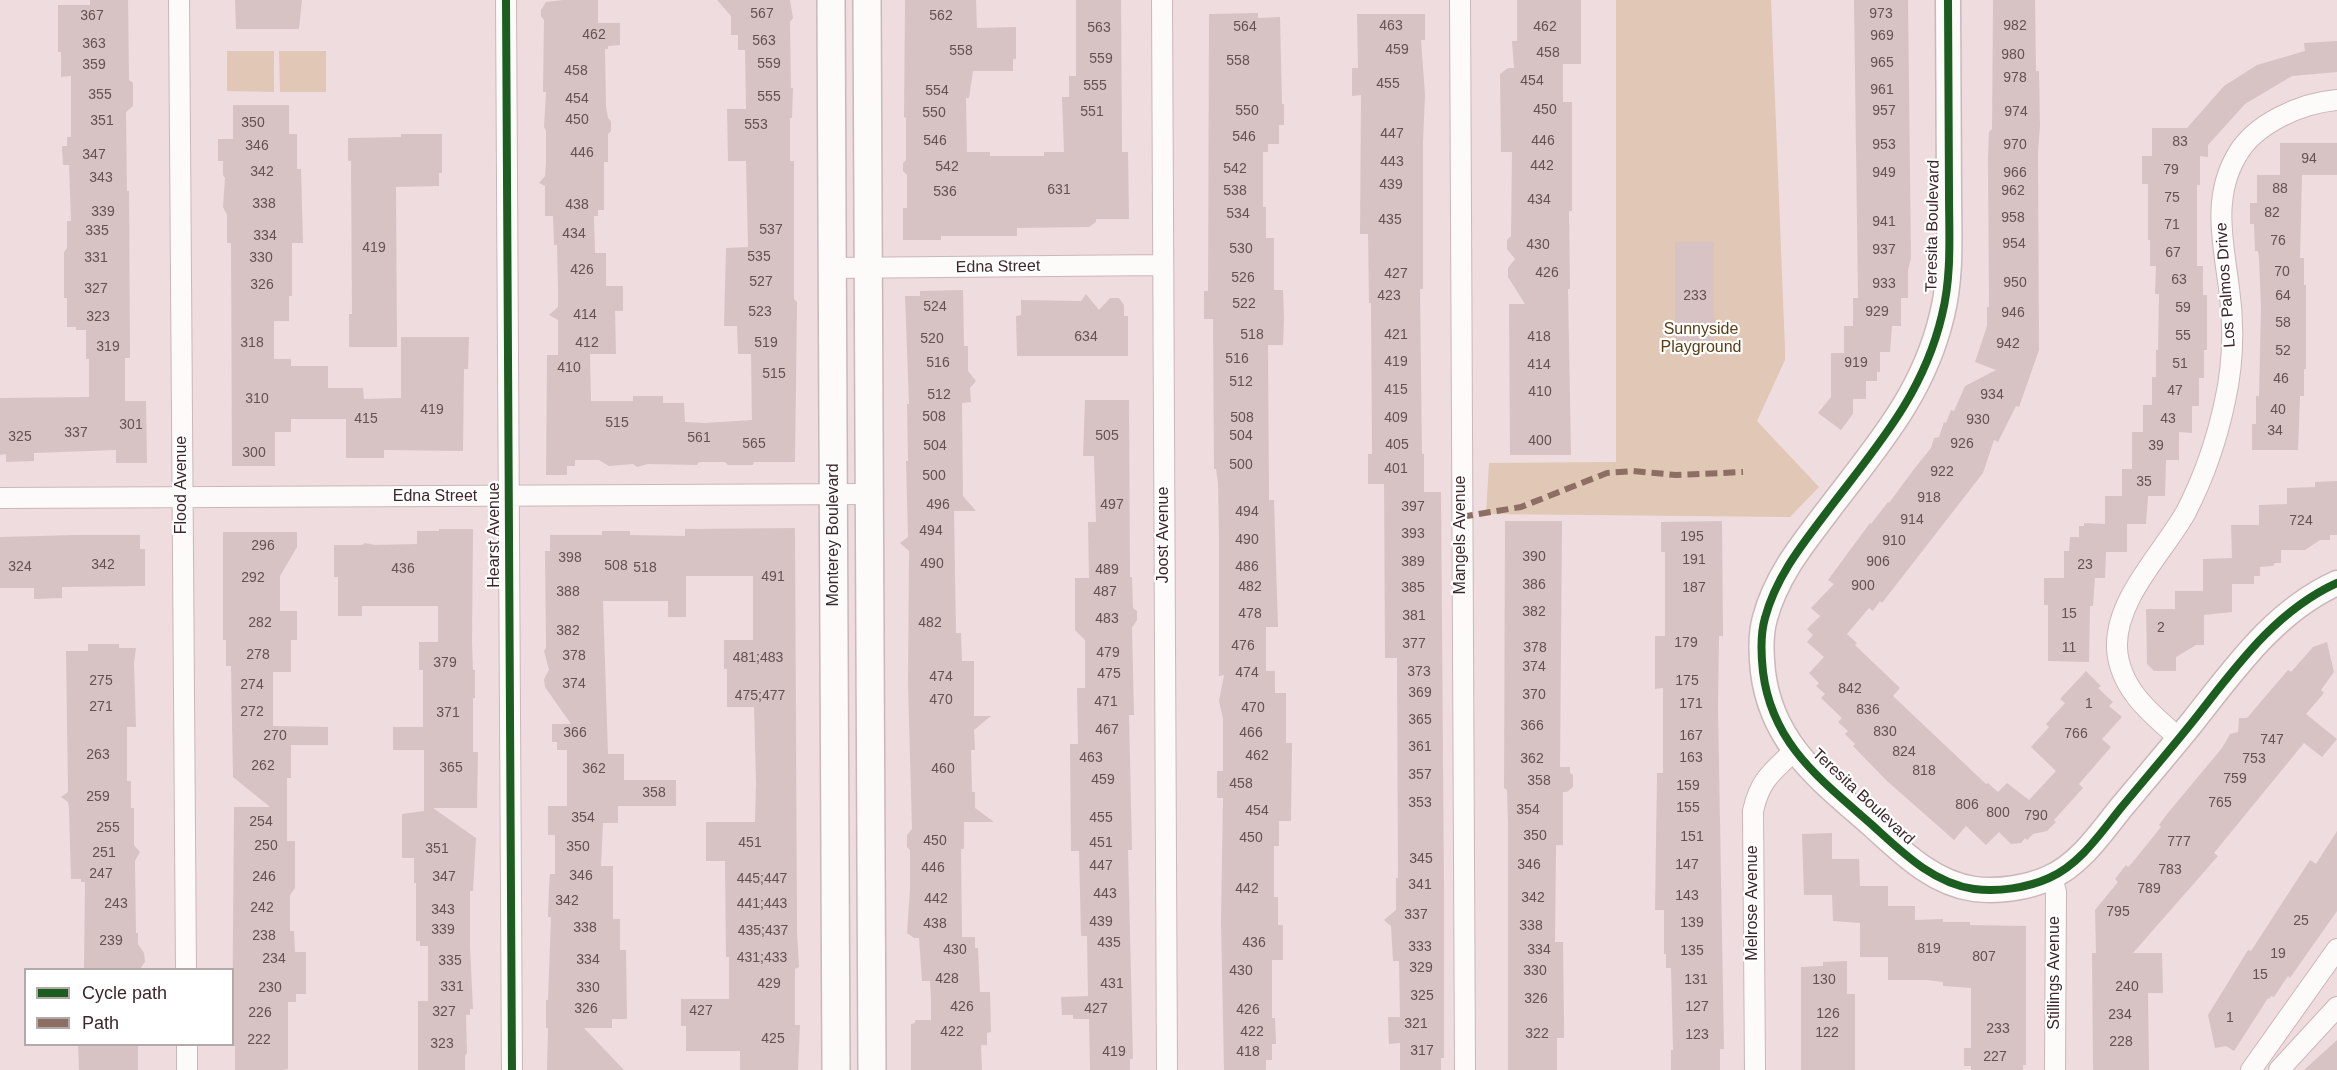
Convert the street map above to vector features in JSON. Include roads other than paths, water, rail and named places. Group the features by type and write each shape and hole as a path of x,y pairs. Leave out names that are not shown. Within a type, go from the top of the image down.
{"main road":[{"name":"Monterey Boulevard","path":"831,0 836,1070"},
{"path":"867,0 872,1070"},
{"path":"836,869 871,869"}],"street":[{"name":"Flood Avenue","path":"179,0 186,968"},
{"name":"Hearst Avenue","path":"506,0 512,1070"},
{"name":"Joost Avenue","path":"1162,0 1167,1070"},
{"name":"Mangels Avenue","path":"1460,0 1465,1070"},
{"name":"Teresita Boulevard","path":"1948,0 1949,264 1943,314 1927,365 1911,398 1790,560 1773,591 1763,623 1761,656 1766,691 1778,723 1794,751 1818,777 1913,862 1941,879 1972,889 2000,889 2029,885 2052,877 2076,860 2243,658 2269,630 2297,606 2337,583"},
{"name":"Los Palmos Drive","path":"2179,738 2149,712 2135,696 2121,670 2117,648 2120,625 2127,604 2186,511 2204,474 2226,398 2232,323 2220,216 2224,181 2238,153 2258,132 2279,116 2306,106 2337,100"},
{"name":"Edna Street","path":"833,268 1163,265"},
{"name":"Edna Street","path":"0,498 870,494"},
{"name":"Melrose Avenue","path":"1755,1070 1753,811 1758,790 1771,773 1794,751"},
{"name":"Stillings Avenue","path":"2052,877 2056,892 2055,1070"},
{"path":"2251,1070 2337,949"},
{"path":"2279,1070 2337,1007"},
{"path":"187,1046 187,1070"}],"park label":[{"name":"Sunnyside Playground","path":"1701,339"}]}
